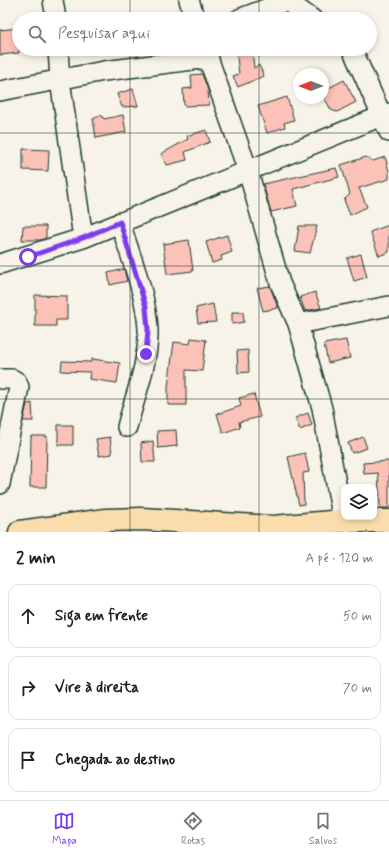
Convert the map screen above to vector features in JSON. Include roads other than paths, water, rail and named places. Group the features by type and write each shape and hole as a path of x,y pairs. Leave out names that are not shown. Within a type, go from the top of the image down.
{"main road":[{"path":"20,532 106,520 142,519 273,527 343,521 389,521"}],"street":[{"path":"53,0 55,12"},
{"path":"189,0 193,12"},
{"path":"258,12 288,1 303,12"},
{"path":"58,56 60,80 83,238"},
{"path":"0,90 195,56"},
{"path":"208,56 248,171 280,283 298,324 322,408 343,521"},
{"path":"0,264 83,238 248,171 387,120 355,56"},
{"path":"120,222 146,307 148,330 146,354 127,428"},
{"path":"298,324 389,306"},
{"path":"0,379 12,379 17,382 19,387 0,484"}]}
